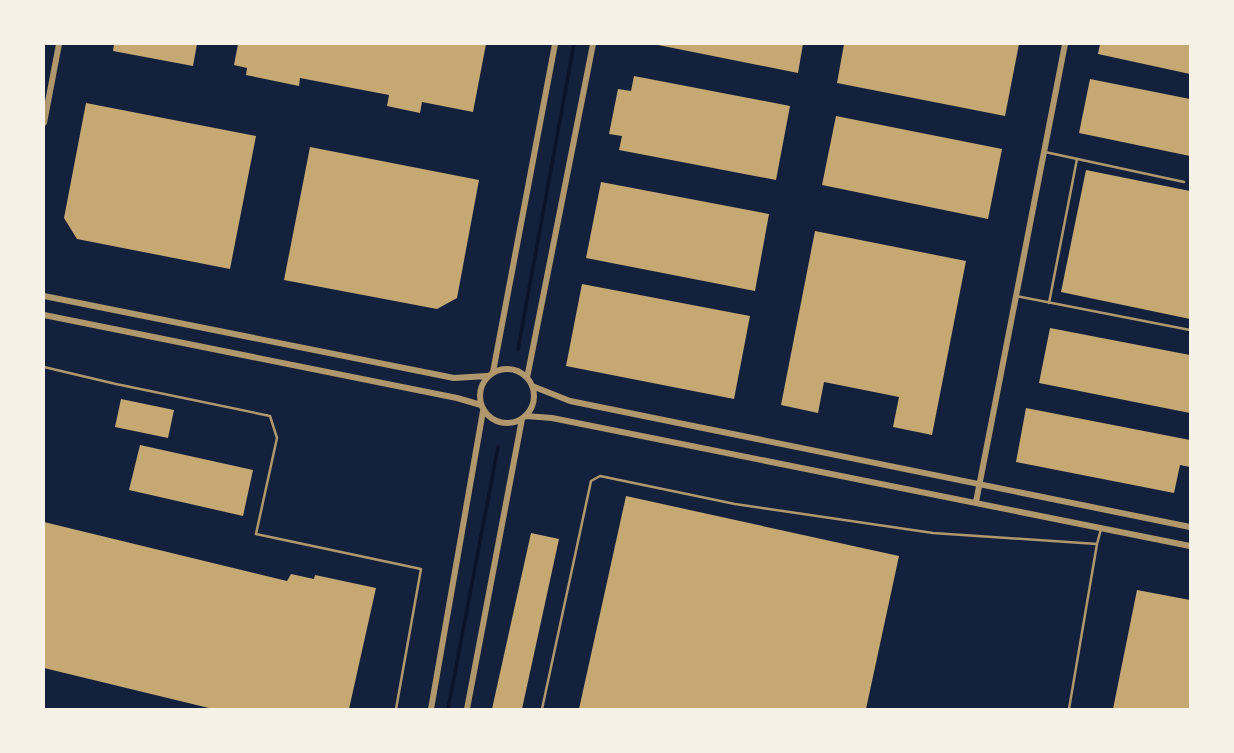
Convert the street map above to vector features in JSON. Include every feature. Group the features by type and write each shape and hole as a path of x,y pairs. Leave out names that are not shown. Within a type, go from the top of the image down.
{"street":[{"path":"44,123 59,44"},
{"path":"493,372 554,44"},
{"path":"527,378 593,44"},
{"path":"976,502 1065,44"},
{"path":"44,296 447,377 487,376"},
{"path":"44,315 457,398 482,408 489,418 506,424 515,422 524,417 552,418 1190,546"},
{"path":"432,709 482,408 479,394 481,385 487,376 493,372 502,369 511,369 520,372 527,378 532,386 533,404 524,417 467,709"},
{"path":"532,386 570,401 1190,526"}],"lane":[{"path":"1044,152 1184,182"},
{"path":"1049,303 1077,159"},
{"path":"1016,296 1190,330"},
{"path":"44,367 116,384 270,416 277,438 256,534 421,569 396,709"},
{"path":"542,709 591,481 600,476 735,504 933,533 1098,544"},
{"path":"1069,709 1101,528"}],"building":[{"path":"114,44 197,44 193,66 113,51"},
{"path":"238,44 486,44 473,112 422,102 420,113 387,106 389,95 300,78 299,86 246,75 247,68 234,65"},
{"path":"653,44 803,44 798,73"},
{"path":"844,44 1019,44 1005,116 837,83"},
{"path":"1100,44 1190,44 1190,74 1098,54"},
{"path":"634,76 790,106 776,180 619,150 622,136 609,134 618,89 631,91"},
{"path":"1090,79 1190,99 1190,156 1079,133"},
{"path":"86,103 256,136 230,269 77,239 64,218"},
{"path":"836,116 1002,149 988,219 822,185"},
{"path":"310,147 479,180 457,298 437,309 284,280"},
{"path":"1086,170 1190,191 1190,319 1061,292"},
{"path":"601,182 769,214 755,291 586,258"},
{"path":"815,231 966,261 932,435 893,427 899,397 824,382 818,413 781,405"},
{"path":"582,284 750,316 734,399 566,366"},
{"path":"1050,328 1190,355 1190,413 1039,383"},
{"path":"121,399 174,410 168,438 115,427"},
{"path":"1026,408 1190,440 1190,467 1180,465 1174,493 1016,462"},
{"path":"140,445 253,470 243,516 129,490"},
{"path":"626,496 899,556 866,709 579,709"},
{"path":"44,522 287,581 291,574 314,579 315,575 376,588 349,709 213,709 44,668"},
{"path":"531,533 559,539 522,709 492,709"},
{"path":"1137,590 1190,600 1190,709 1113,709"}],"waterway":[{"path":"518,349 574,44"},
{"path":"448,709 498,447"}]}
